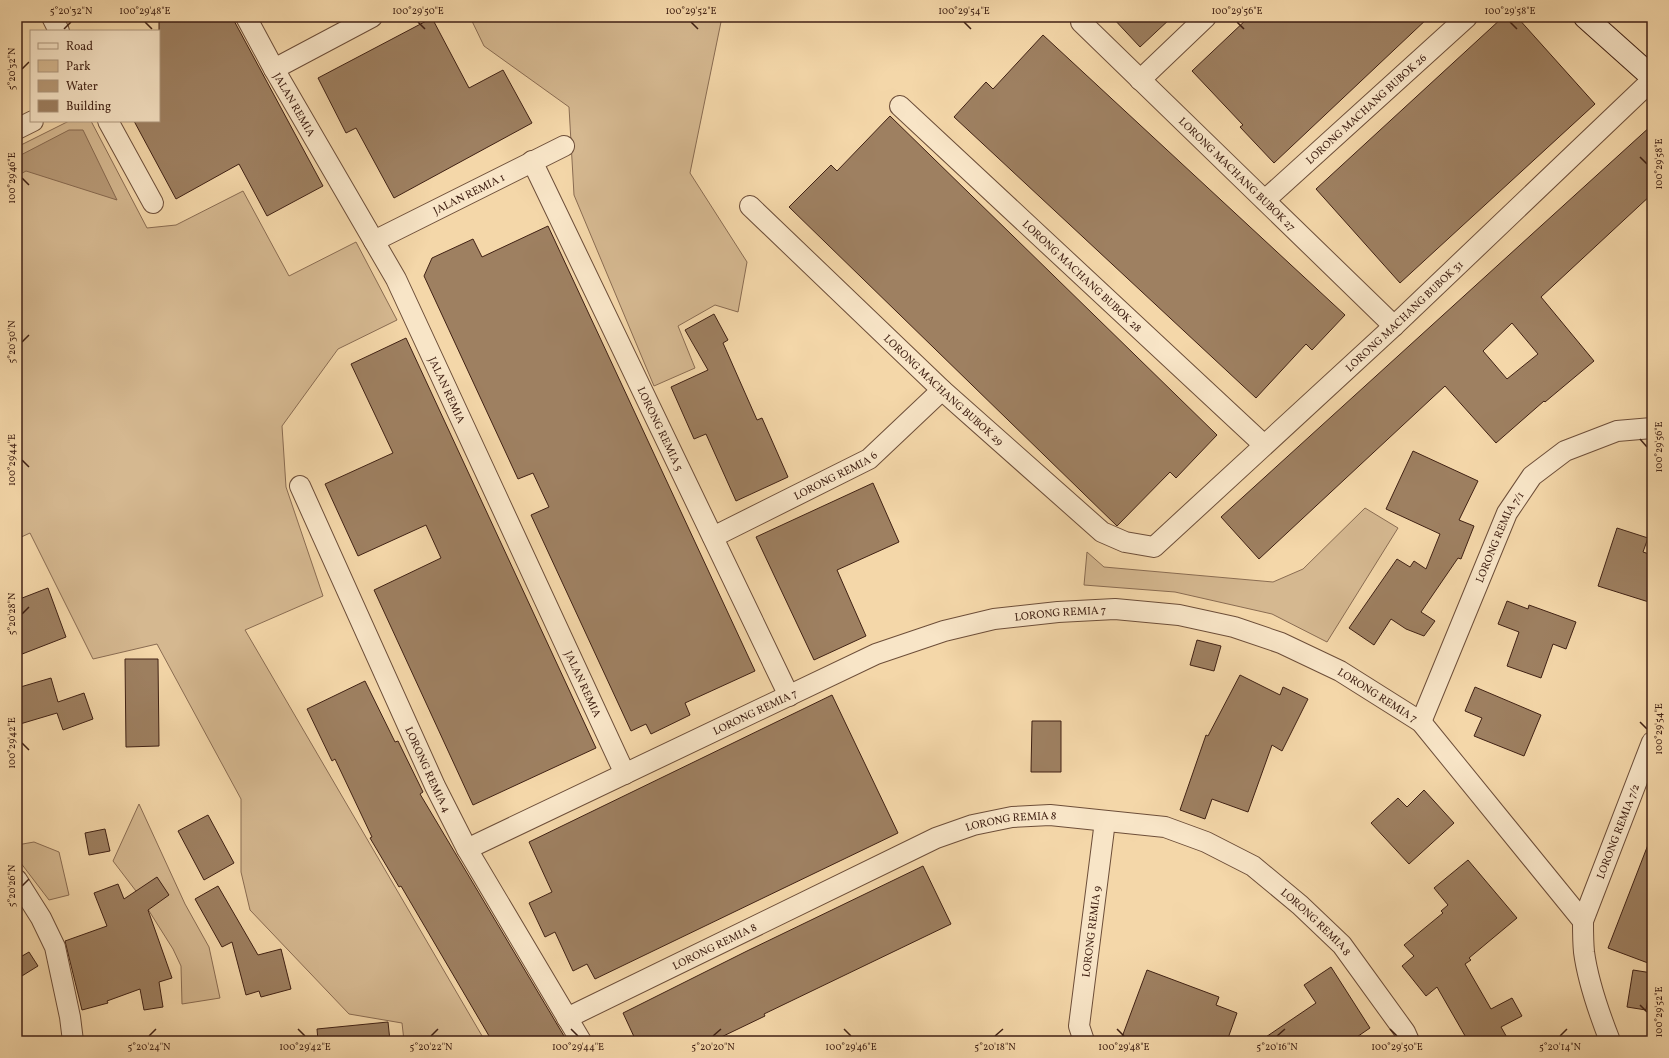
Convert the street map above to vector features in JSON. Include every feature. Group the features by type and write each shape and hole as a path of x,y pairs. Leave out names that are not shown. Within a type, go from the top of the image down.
{"street":[{"path":"52,17 58,30"},
{"name":"JALAN REMIA","path":"246,17 274,69 396,279 625,774"},
{"path":"274,69 372,17"},
{"path":"1140,80 1206,17"},
{"name":"LORONG MACHANG BUBOK 26","path":"1265,200 1467,17"},
{"path":"1587,17 1652,78"},
{"name":"LORONG MACHANG BUBOK 27","path":"1081,22 1394,326"},
{"name":"LORONG MACHANG BUBOK 31","path":"1154,547 1394,326 1652,78"},
{"name":"LORONG MACHANG BUBOK 28","path":"900,106 1264,445"},
{"path":"17,129 30,122"},
{"path":"109,122 154,203"},
{"name":"JALAN REMIA 1","path":"374,241 564,146"},
{"name":"LORONG REMIA 5","path":"532,162 789,696"},
{"name":"LORONG MACHANG BUBOK 29","path":"750,206 942,390 1102,532 1125,542 1154,547"},
{"name":"LORONG REMIA 6","path":"713,536 869,459 942,390"},
{"name":"LORONG REMIA 7/1","path":"1421,722 1507,514 1532,476 1565,451 1617,431 1652,428"},
{"name":"LORONG REMIA 4","path":"300,486 435,786 467,849 581,1041"},
{"name":"LORONG REMIA 7","path":"467,849 876,654 944,631 994,619 1058,612 1115,609 1179,615 1234,627 1281,643 1340,671 1421,722 1583,921"},
{"name":"LORONG REMIA 7/2","path":"1583,921 1652,742"},
{"name":"LORONG REMIA 8","path":"567,1018 936,838 974,825 1012,817 1050,815 1166,827 1206,842 1253,866 1300,905 1342,945 1405,1032 1409,1041"},
{"name":"LORONG REMIA 9","path":"1084,1041 1079,1026 1105,821"},
{"path":"17,880 41,918 55,947 70,1017 73,1041"},
{"path":"1583,921 1584,951 1591,981 1610,1041"}],"green space":[{"path":"470,17 722,17 690,173 747,262 738,312 715,305 678,326 695,368 654,386 574,195 569,107 484,46"},
{"path":"67,122 92,122 147,228 176,225 243,191 289,276 356,242 397,320 338,349 282,426 286,487 323,596 245,630 485,1041 404,1041 402,1023 349,1014 250,910 241,872 241,799 157,644 93,659 30,533 17,539 17,147"},
{"path":"1365,508 1398,528 1327,642 1272,614 1175,592 1084,585 1087,552 1104,567 1273,582 1303,569"},
{"path":"139,804 185,904 209,947 220,998 182,1004 181,966 173,949 139,895 113,861"},
{"path":"34,842 59,852 69,895 49,900 17,858 17,845"}],"water":[{"path":"69,130 83,130 117,200 26,171 17,176 17,157"}],"building":[{"path":"159,17 232,17 323,186 267,216 239,164 176,199 135,122 160,122"},
{"path":"1112,17 1172,17 1140,47"},
{"path":"1249,17 1429,17 1274,163 1240,127 1243,125 1192,71"},
{"path":"1503,17 1517,17 1595,104 1400,283 1316,189"},
{"path":"432,18 469,88 503,70 532,123 394,198 356,128 346,133 318,78"},
{"path":"1043,35 1345,315 1312,350 1306,344 1256,398 954,117 986,82 993,89"},
{"path":"890,116 1217,435 1176,478 1170,472 1117,526 789,207 831,165 837,171"},
{"path":"1652,125 1652,194 1541,297 1594,361 1545,402 1544,401 1496,443 1445,386 1259,559 1221,517","holes":["1512,323 1538,354 1507,379 1483,351"]},
{"path":"548,226 755,671 685,703 690,715 651,734 646,724 631,731 531,515 549,507 533,473 518,479 424,276 432,258 473,239 482,257"},
{"path":"714,314 728,340 723,343 757,420 762,418 788,477 736,501 706,434 694,439 671,387 708,370 685,330"},
{"path":"406,338 596,748 473,805 374,590 441,558 426,525 358,556 325,484 393,453 351,364"},
{"path":"1413,451 1478,481 1459,520 1474,526 1461,559 1458,558 1421,612 1435,621 1424,636 1406,629 1391,619 1374,645 1349,628 1397,559 1410,567 1414,561 1426,569 1440,534 1386,509"},
{"path":"873,483 899,542 837,570 866,636 814,660 756,537"},
{"path":"1617,528 1648,538 1643,552 1652,555 1652,603 1598,586"},
{"path":"48,588 66,637 17,656 17,600"},
{"path":"1507,601 1528,609 1529,605 1576,622 1566,649 1553,644 1541,678 1507,666 1519,632 1498,624"},
{"path":"1197,640 1221,646 1214,671 1190,665"},
{"path":"125,659 158,659 159,746 126,747"},
{"path":"1240,675 1280,695 1283,687 1308,699 1282,751 1272,745 1248,812 1212,799 1205,819 1180,810 1206,735 1208,736"},
{"path":"51,678 58,702 84,693 93,719 63,730 57,713 20,724 17,716 17,688"},
{"path":"365,681 395,742 398,741 423,792 420,794 567,1041 492,1041 401,886 399,887 370,838 372,837 335,759 332,761 307,709"},
{"path":"1475,687 1541,715 1524,756 1474,736 1482,718 1465,711"},
{"path":"832,695 898,833 595,979 587,964 573,971 555,932 545,937 529,903 552,892 529,842"},
{"path":"1032,721 1061,721 1061,772 1031,772"},
{"path":"1424,790 1454,823 1409,864 1371,823 1398,798 1407,807"},
{"path":"208,815 234,863 204,880 178,831"},
{"path":"105,829 110,851 89,855 85,833"},
{"path":"1651,837 1652,952 1648,963 1608,948"},
{"path":"1468,860 1517,918 1469,958 1471,960 1465,964 1491,1009 1512,998 1522,1016 1501,1027 1509,1041 1468,1041 1437,987 1426,996 1402,966 1414,956 1404,945 1443,913 1441,911 1448,905 1434,888"},
{"path":"923,866 951,924 764,1014 765,1016 713,1041 636,1041 623,1013"},
{"path":"157,877 169,895 148,910 172,978 159,982 163,1007 144,1010 140,989 107,1001 108,1003 82,1010 65,941 107,926 94,893 118,884 124,899"},
{"path":"218,886 258,955 281,949 291,989 261,997 259,991 246,995 232,942 222,947 195,899"},
{"path":"29,952 38,966 17,979 17,959"},
{"path":"1331,967 1370,1028 1351,1041 1260,1041 1316,1003 1304,985"},
{"path":"1147,970 1219,997 1216,1005 1237,1013 1227,1041 1135,1041 1122,1037"},
{"path":"1633,970 1652,973 1646,1010 1627,1007"},
{"path":"388,1022 390,1041 318,1041 317,1029"}]}
